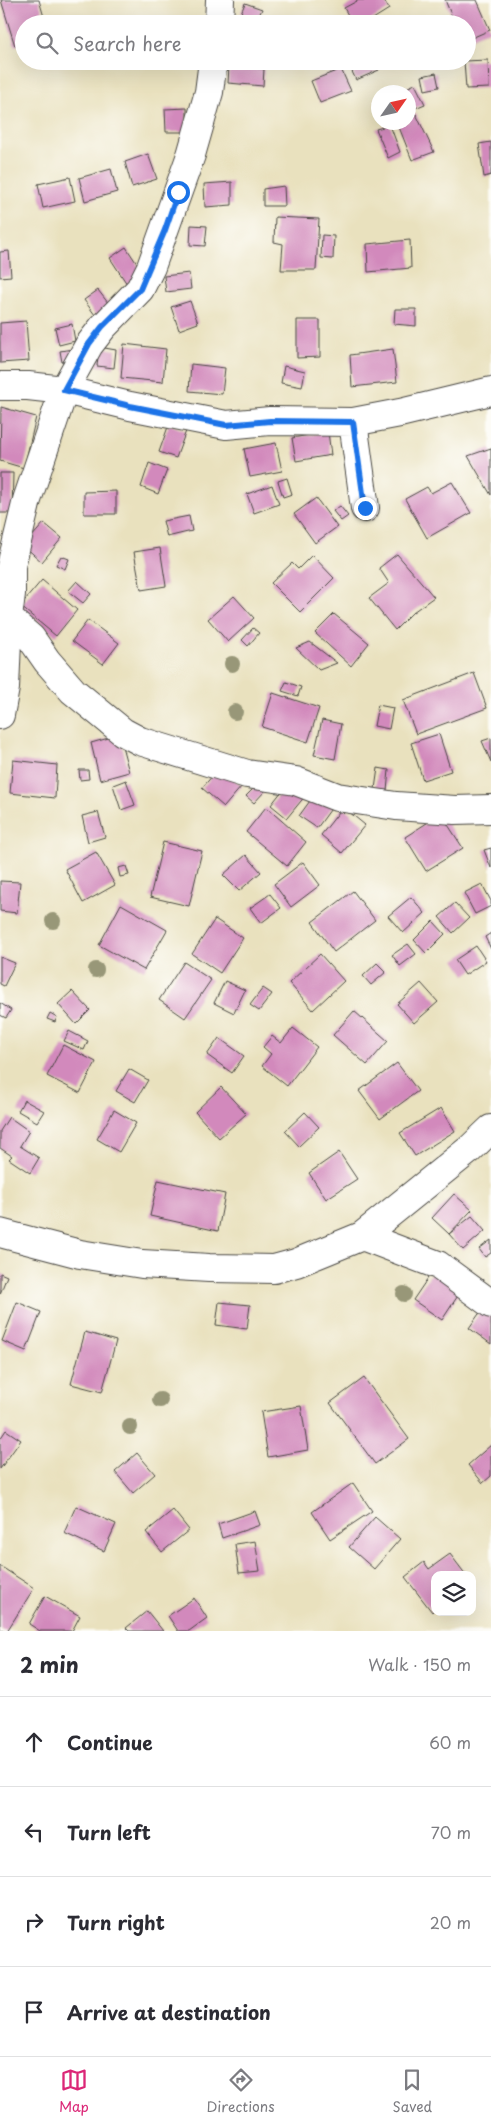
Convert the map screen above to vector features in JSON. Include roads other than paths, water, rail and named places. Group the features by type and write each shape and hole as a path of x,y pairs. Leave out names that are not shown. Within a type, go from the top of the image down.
{"street":[{"path":"219,15 220,0"},
{"path":"0,715 5,688 11,566 27,500 64,390 89,344 102,327 140,289 151,267 191,155 209,92 212,70"},
{"path":"0,386 28,386 64,390 130,406 226,425 270,421 353,422 410,411 491,391"},
{"path":"353,422 365,508"},
{"path":"8,618 31,638 47,661 73,690 123,732 140,742 247,774 296,781 337,797 396,806 455,810 491,809"},
{"path":"0,1233 80,1254 142,1264 274,1269 296,1263 362,1236 420,1191 491,1129"},
{"path":"362,1236 438,1264 491,1304"}]}
